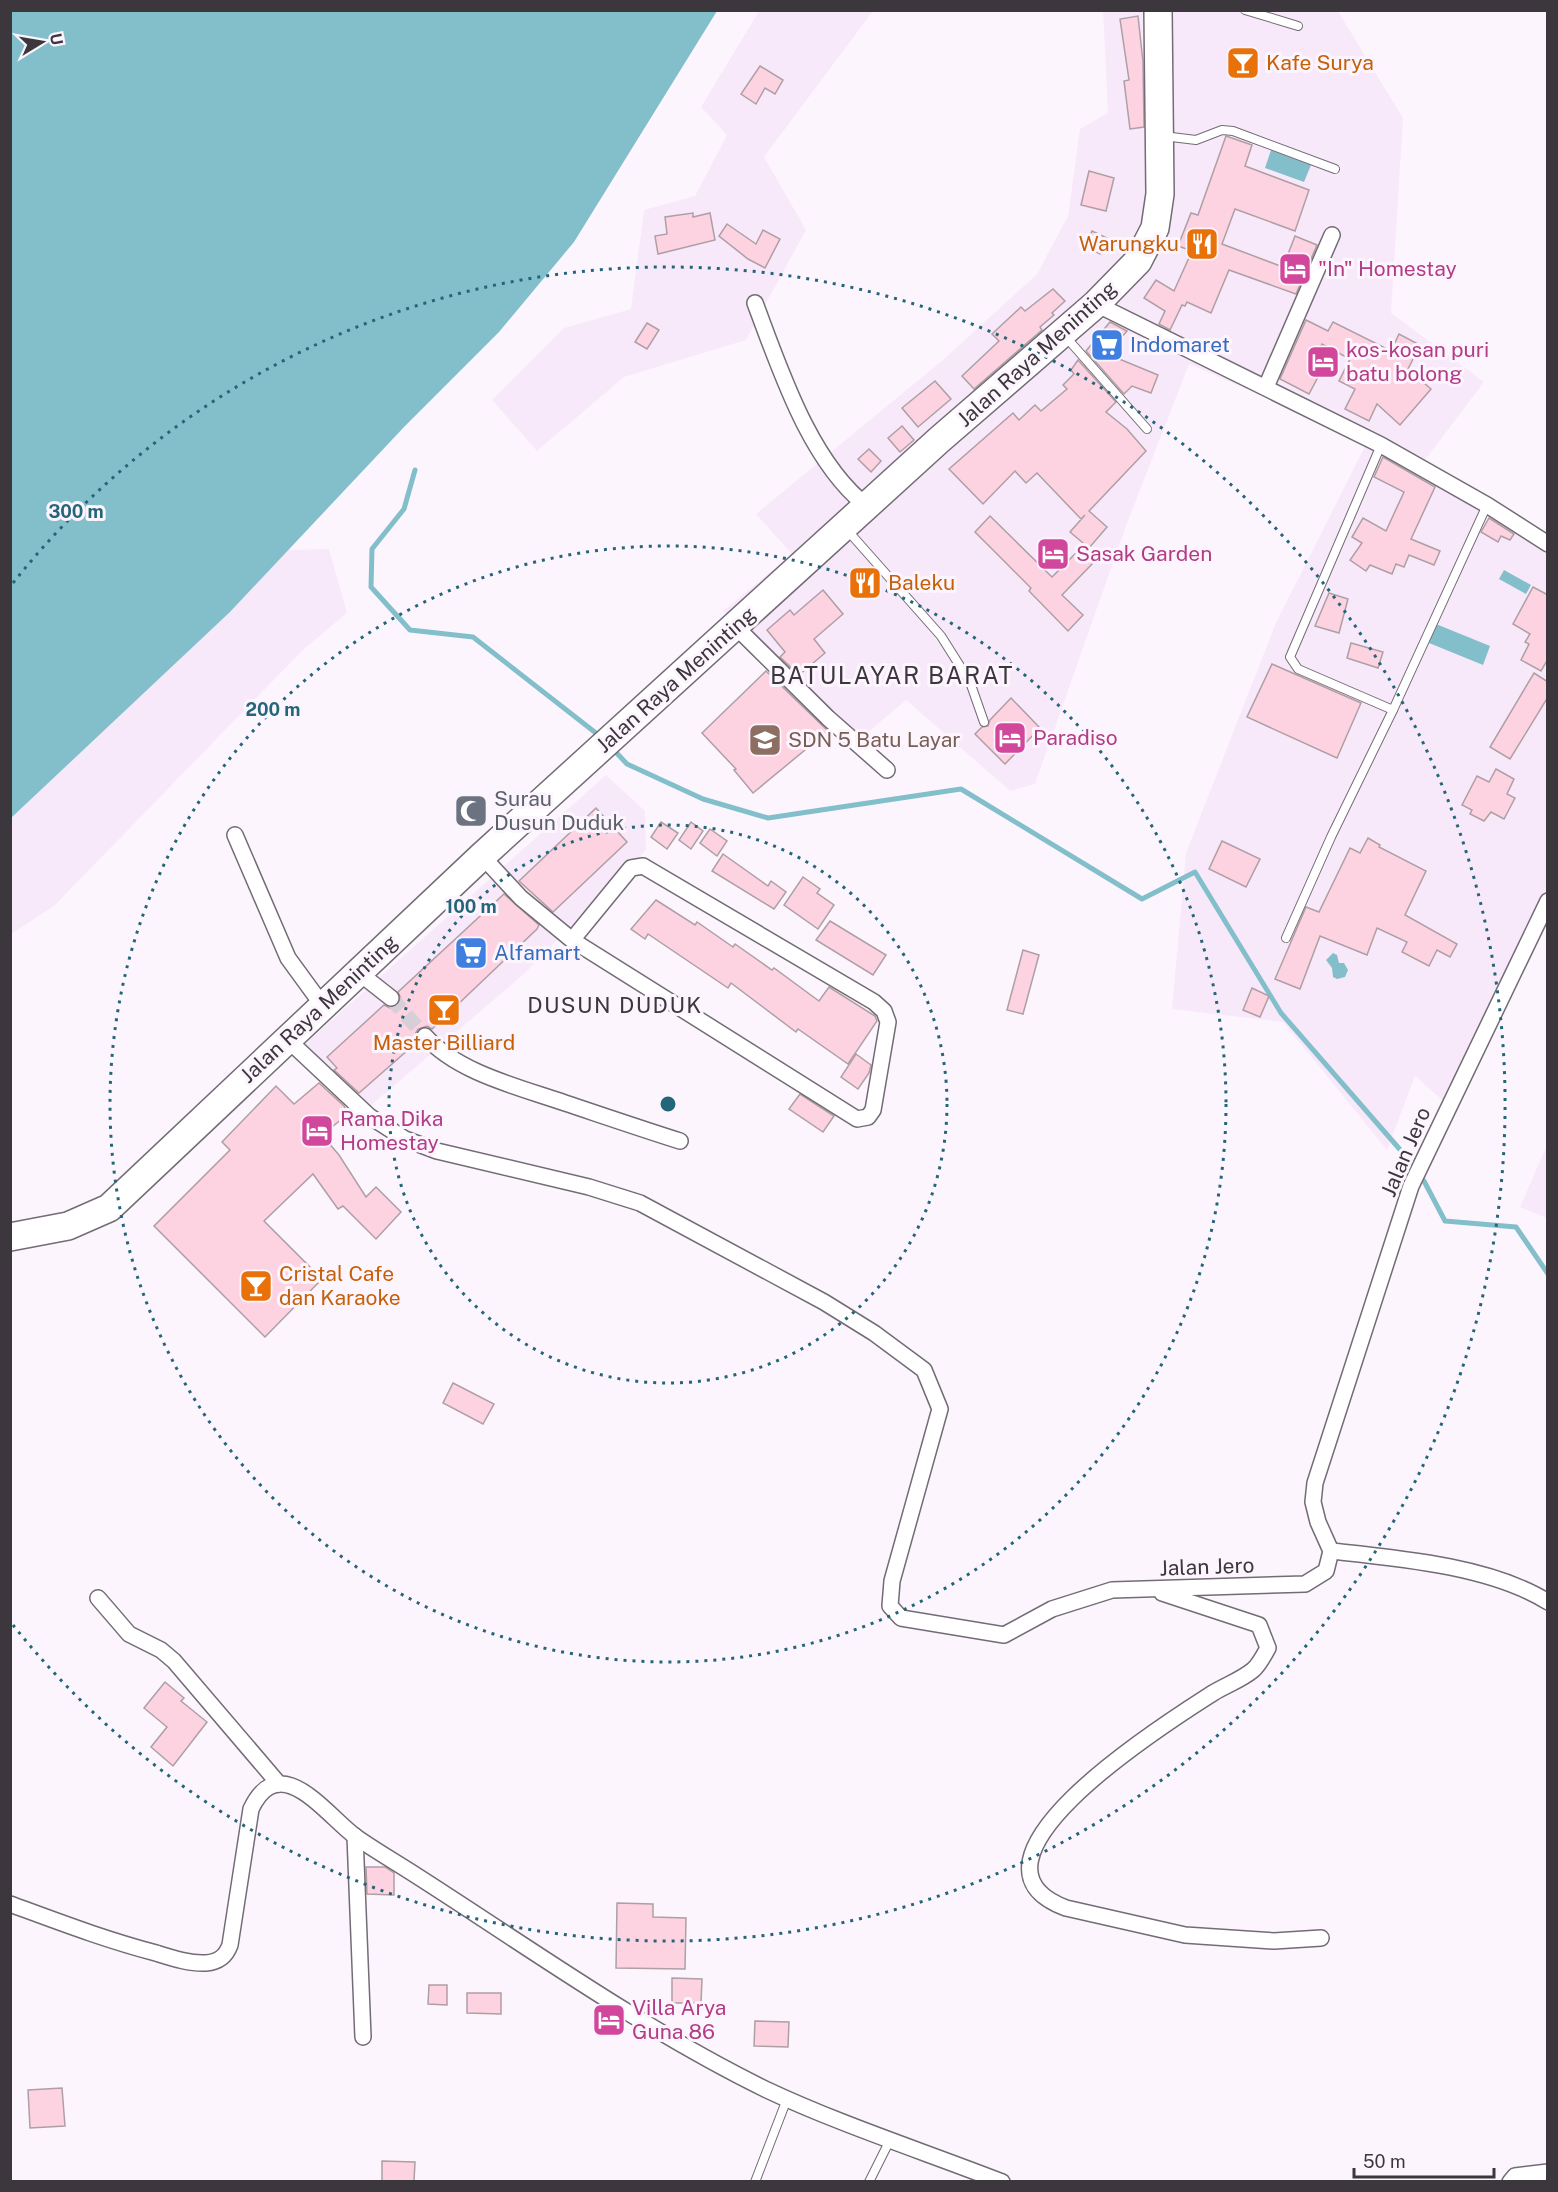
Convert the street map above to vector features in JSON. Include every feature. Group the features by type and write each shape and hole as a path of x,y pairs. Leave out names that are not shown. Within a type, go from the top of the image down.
{"highway":[{"name":"Jalan Raya Meninting","path":"10,1237 24,1237 68,1226 109,1208 482,856 948,433 1063,333 1138,261 1155,228 1160,194 1158,10"}],"street":[{"path":"1266,387 1332,234"},
{"path":"755,303 784,380 802,418 836,472 856,498 868,507"},
{"path":"1096,303 1381,445 1487,505 1548,544"},
{"path":"735,626 820,710 887,770"},
{"path":"235,836 288,958 323,1006"},
{"path":"482,856 520,898 572,940 857,1119 868,1117 873,1110 888,1022 884,1011 874,1002 643,866 631,868 572,940"},
{"name":"Jalan Jero","path":"1150,1589 1305,1584 1326,1570 1331,1551 1313,1502 1315,1483 1411,1186 1422,1158 1548,901"},
{"path":"358,972 391,998"},
{"path":"425,1035 435,1047 471,1067 516,1086 680,1142"},
{"path":"287,1039 369,1116 405,1139 437,1151 589,1187 640,1203 824,1302 874,1333 924,1370 940,1410 892,1581 890,1606 901,1618 1004,1635 1052,1609 1112,1590 1150,1589"},
{"path":"1331,1551 1448,1565 1533,1592 1548,1602"},
{"name":"Jalan Jero","path":"1150,1589 1259,1625 1268,1648 1254,1670 1152,1733 1094,1777 1038,1837 1029,1861 1032,1881 1050,1902 1066,1908 1185,1935 1274,1941 1321,1938"},
{"path":"98,1598 129,1634 161,1650 174,1661 279,1784"},
{"path":"10,1904 114,1942 181,1960 206,1963 220,1959 227,1953 230,1945 251,1809 258,1794 279,1784 299,1787 355,1836 650,2026 787,2099 1002,2181"},
{"path":"355,1836 363,2037"},
{"path":"1510,2181 1515,2176 1548,2172"}],"lane":[{"path":"1245,10 1298,27"},
{"path":"1161,136 1196,140 1218,132 1233,131 1335,169"},
{"path":"1063,333 1147,429"},
{"path":"1381,445 1290,657 1298,669 1393,710"},
{"path":"1286,938 1487,505"},
{"path":"844,528 941,636 970,682 984,722"},
{"path":"755,2181 787,2099"},
{"path":"869,2181 891,2138"}],"shaded area":[{"path":"759,11 873,11 764,157 806,230 746,340 624,377 537,451 492,400 564,328 631,309 644,210 695,196 727,135 701,107"},
{"path":"1103,11 1338,11 1403,118 1391,313 1484,382 1425,460 1547,535 1547,917 1456,1112 1415,1076 1387,1150 1283,1022 1172,1009 1186,853 1275,625 1367,442 1189,364 1126,526 1035,784 1010,791 906,700 860,739 723,611 792,554 756,514 944,359 1037,274 1068,216 1080,129 1108,113"},
{"path":"329,549 347,613 302,651 54,906 11,934 11,818 230,612 288,550"},
{"path":"606,775 645,811 646,850 525,973 367,1109 305,1044"},
{"path":"1547,1145 1547,1218 1520,1207"}],"water":[{"path":"11,10 717,11 574,242 499,332 405,426 230,612 11,818"},
{"path":"1271,150 1311,165 1304,182 1265,168"},
{"path":"1504,570 1531,585 1526,594 1499,579"},
{"path":"1436,624 1490,646 1483,665 1429,643"},
{"path":"1333,953 1337,955 1339,963 1344,963 1348,970 1345,977 1337,979 1333,977 1332,968 1326,960"}],"building":[{"path":"1138,16 1143,62 1144,127 1130,129 1124,81 1129,80 1120,19"},
{"path":"760,66 783,80 775,94 765,88 756,104 741,94"},
{"path":"1226,136 1252,145 1245,166 1309,190 1295,231 1235,209 1222,244 1283,267 1295,236 1317,245 1296,294 1229,270 1211,313 1187,302 1185,306 1182,305 1170,330 1159,324 1165,311 1144,298 1156,280 1174,291 1192,251 1178,246 1191,213 1198,215"},
{"path":"1089,171 1114,178 1106,211 1081,205"},
{"path":"693,213 693,217 710,213 715,240 658,254 655,236 667,234 665,217"},
{"path":"727,224 756,244 763,230 780,239 765,268 748,259 719,236"},
{"path":"1092,231 1107,238 1100,254 1085,246"},
{"path":"1053,289 1065,301 1052,313 1054,315 1040,327 1042,330 974,389 962,376 999,341 992,334 1021,307 1025,311"},
{"path":"1306,320 1328,331 1333,322 1391,351 1399,334 1420,345 1408,369 1431,389 1400,425 1377,404 1369,421 1345,409 1355,389 1339,381 1350,359 1322,344 1309,372 1318,377 1309,394 1280,379"},
{"path":"1110,322 1127,331 1107,354 1158,375 1151,393 1132,386 1124,394 1086,351"},
{"path":"647,323 659,330 647,349 635,342"},
{"path":"1078,360 1116,402 1106,412 1127,429 1146,451 1089,511 1107,527 1089,548 1070,532 1085,515 1081,519 1037,473 1026,483 1015,471 983,504 949,469 1013,413 1019,420 1035,405 1041,411 1067,389 1063,385 1074,374 1071,370"},
{"path":"935,381 951,399 918,427 902,408"},
{"path":"902,426 914,440 900,452 888,438"},
{"path":"869,449 881,461 871,472 858,459"},
{"path":"1383,457 1435,487 1411,539 1440,551 1434,565 1409,555 1404,567 1396,564 1392,574 1370,565 1366,571 1350,560 1362,543 1352,537 1363,518 1386,531 1404,492 1374,477"},
{"path":"990,516 1052,577 1079,550 1093,563 1062,595 1083,615 1068,631 1029,591 1031,588 975,532"},
{"path":"1489,518 1514,534 1510,540 1501,536 1498,542 1481,532"},
{"path":"1533,587 1548,595 1548,659 1541,671 1521,660 1529,644 1525,642 1530,634 1513,624"},
{"path":"823,590 843,614 814,639 825,653 799,675 780,657 785,652 767,630 790,610 794,615"},
{"path":"1329,593 1348,599 1339,633 1315,626"},
{"path":"1351,643 1383,652 1378,668 1347,658"},
{"path":"1272,664 1361,703 1337,758 1247,717"},
{"path":"766,671 828,731 753,793 734,770 736,769 702,733"},
{"path":"1534,673 1548,682 1548,697 1510,759 1490,747"},
{"path":"1011,698 1040,728 1005,764 975,734 982,727 988,726 990,720"},
{"path":"1496,769 1514,779 1507,794 1515,798 1504,819 1491,812 1484,821 1470,814 1472,810 1462,805 1477,776 1489,782"},
{"path":"480,801 484,820 462,825 458,805"},
{"path":"596,808 627,842 553,912 519,881"},
{"path":"661,822 678,833 667,849 651,837"},
{"path":"691,822 703,831 691,849 679,840"},
{"path":"710,829 727,841 717,856 700,843"},
{"path":"1368,838 1380,845 1379,847 1426,871 1405,915 1457,944 1450,957 1437,950 1429,966 1402,952 1407,942 1377,928 1367,955 1320,936 1300,989 1275,979 1306,907 1319,912 1350,848 1360,853"},
{"path":"1222,841 1260,859 1246,887 1209,869"},
{"path":"723,854 768,886 771,881 786,892 774,909 712,871"},
{"path":"803,877 820,889 817,893 834,905 818,929 784,905"},
{"path":"504,894 539,925 537,929 432,1029 427,1026 418,1029 415,1034 417,1042 359,1093 334,1070 337,1068 327,1057 384,1005 390,1008 398,1004 401,999 398,992"},
{"path":"656,900 695,925 697,922 733,947 735,944 772,970 774,968 819,1001 829,987 875,1016 877,1021 848,1064 798,1029 796,1032 731,983 728,988 648,934 645,939 631,929"},
{"path":"830,921 886,955 873,975 816,940"},
{"path":"1023,950 1039,955 1023,1014 1007,1010"},
{"path":"1252,988 1269,996 1260,1017 1243,1010"},
{"path":"856,1054 871,1065 869,1073 858,1089 841,1077"},
{"path":"319,1083 344,1106 348,1114 322,1135 339,1155 366,1197 376,1187 401,1212 376,1239 343,1206 338,1209 313,1174 264,1221 322,1279 265,1337 154,1226 230,1150 222,1142 276,1086 294,1104"},
{"path":"800,1094 834,1116 823,1132 789,1109"},
{"path":"453,1383 494,1404 483,1424 443,1403"},
{"path":"165,1682 184,1698 181,1701 207,1722 173,1766 151,1747 167,1727 144,1708"},
{"path":"366,1867 385,1867 394,1873 394,1895 367,1894"},
{"path":"617,1903 653,1904 653,1917 686,1918 685,1969 616,1968"},
{"path":"672,1978 702,1979 701,2003 672,2003"},
{"path":"429,1985 447,1985 447,2005 428,2004"},
{"path":"467,1993 501,1993 501,2014 467,2013"},
{"path":"755,2021 789,2022 788,2047 754,2046"},
{"path":"62,2088 65,2126 30,2128 28,2090"},
{"path":"382,2161 415,2162 414,2181 382,2181"}],"waterway":[{"path":"415,470 404,509 372,549 371,587 410,630 473,637 601,737"},
{"path":"612,748 627,764 703,799 768,818 961,789 1142,899 1195,872 1281,1013 1403,1153 1424,1181 1445,1221 1516,1227 1548,1274"}],"tunnel":[{"path":"391,998 425,1036"}],"place":[{"name":"Kafe Surya","path":"1243,63"},
{"name":"Warungku","path":"1202,244"},
{"name":"\"In\" Homestay","path":"1295,269"},
{"name":"Indomaret","path":"1107,345"},
{"name":"kos-kosan puri batu bolong","path":"1323,362"},
{"name":"Sasak Garden","path":"1053,554"},
{"name":"Baleku","path":"865,583"},
{"name":"Paradiso","path":"1010,738"},
{"name":"SDN 5 Batu Layar","path":"765,740"},
{"name":"Surau Dusun Duduk","path":"471,811"},
{"name":"Alfamart","path":"471,953"},
{"name":"Master Billiard","path":"444,1010"},
{"name":"Rama Dika Homestay","path":"317,1131"},
{"name":"Cristal Cafe dan Karaoke","path":"256,1286"},
{"name":"Villa Arya Guna 86","path":"609,2020"}],"district":[{"name":"BATULAYAR BARAT","path":"892,676"},
{"name":"DUSUN DUDUK","path":"615,1005"}]}
